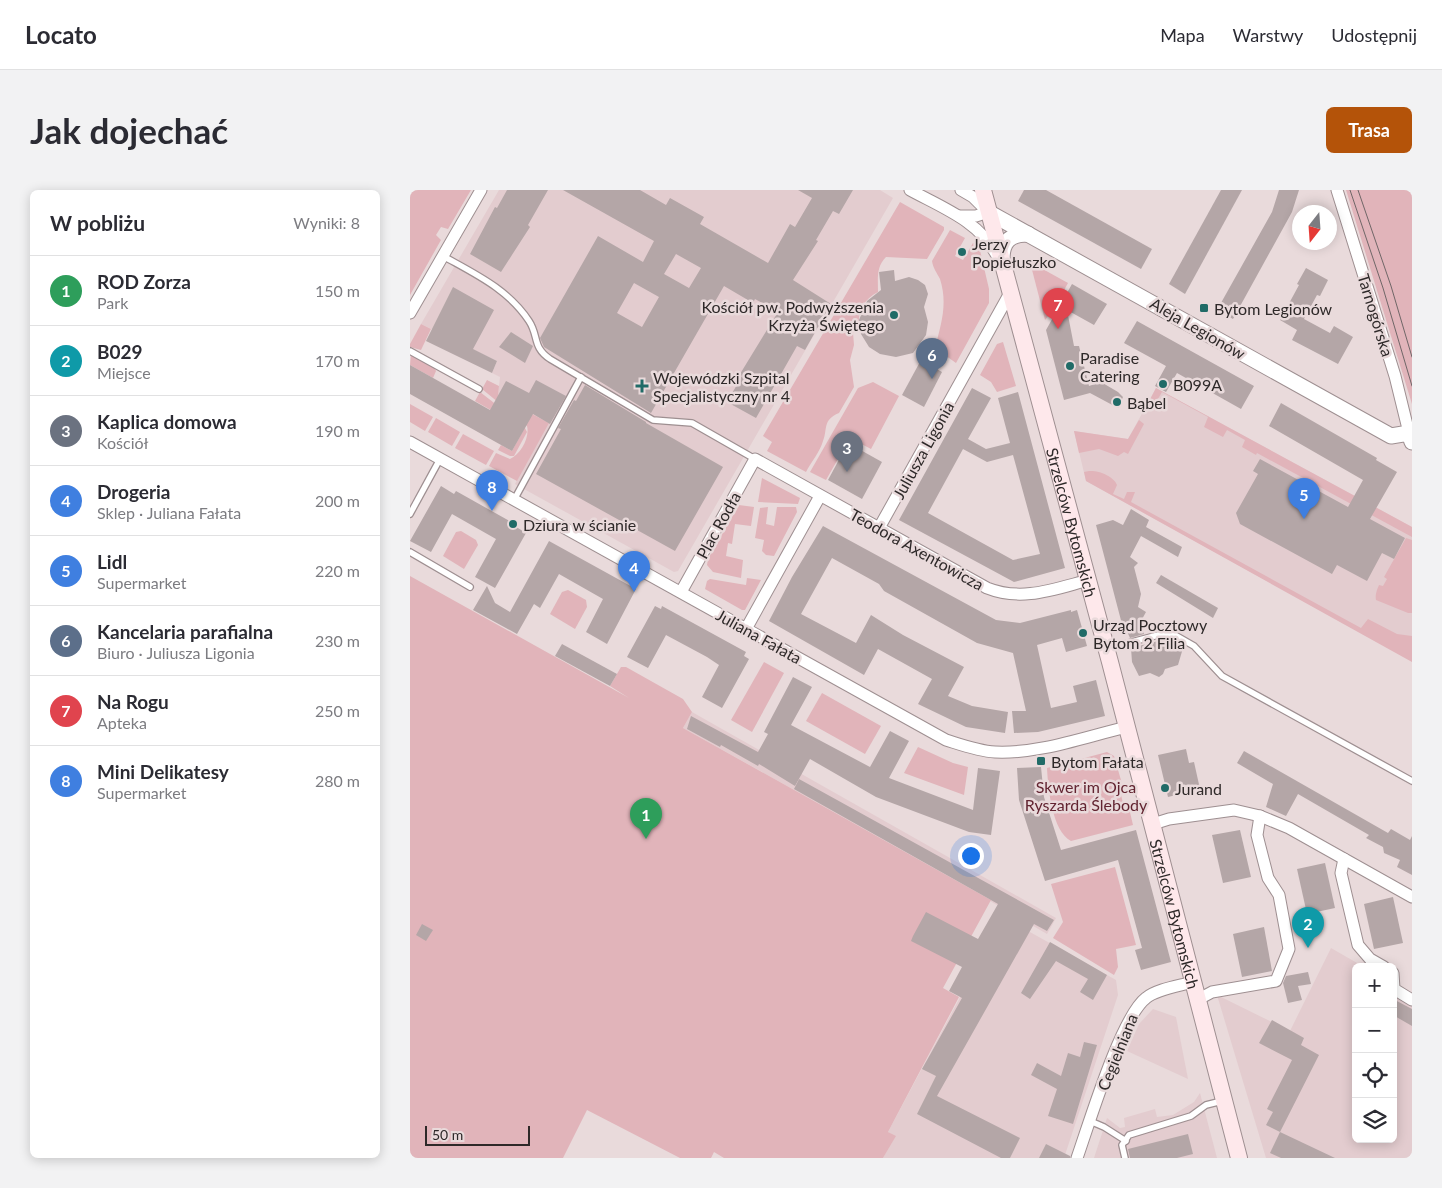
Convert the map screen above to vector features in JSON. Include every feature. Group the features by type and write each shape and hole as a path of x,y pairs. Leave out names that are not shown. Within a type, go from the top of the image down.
{"main road":[{"name":"Strzelców Bytomskich","path":"982,190 1128,727 1239,1158"}],"street":[{"path":"410,313 481,190"},
{"path":"910,190 959,216 991,244 1002,264"},
{"name":"Aleja Legionów","path":"960,190 973,197 988,212 1391,436 1411,437"},
{"name":"Tarnogórska","path":"1336,190 1392,367 1411,437"},
{"path":"959,216 976,216 988,212"},
{"name":"Strzelców Bytomskich","path":"1002,264 1002,248 1006,240 1012,236 1028,234"},
{"name":"Juliusza Ligonia","path":"880,528 1010,293"},
{"name":"Juliana Fałata","path":"410,442 946,740 971,748 994,752 1036,749 1128,727"},
{"name":"Teodora Axentowicza","path":"755,459 987,588 1002,594 1026,596 1088,580"},
{"name":"Plac Rodła","path":"680,592 755,459"},
{"path":"746,629 820,496"},
{"path":"1153,824 1169,819 1234,810 1260,816 1289,828 1412,897"},
{"path":"1197,1000 1212,992 1276,980 1289,949 1279,895 1268,878 1257,835 1260,816"},
{"path":"1344,859 1341,873 1358,945 1370,959 1377,963"},
{"name":"Cegielniana","path":"1076,1158 1135,1008 1147,996 1193,982"},
{"path":"1397,991 1412,1000"}],"lane":[{"path":"443,256 507,294 530,322 540,352 653,420 692,423 755,459"},
{"path":"410,351 479,389"},
{"path":"514,500 581,377"},
{"path":"410,514 440,459"},
{"path":"410,552 470,587"},
{"path":"1107,648 1162,634 1173,634 1194,646 1222,676 1412,781"},
{"path":"1125,1158 1122,1145 1129,1136 1191,1116 1206,1105 1224,1101"},
{"path":"1090,1121 1126,1140"}],"shaded area":[{"name":"Wojewódzki Szpital Specjalistyczny nr 4","path":"499,190 880,190 893,198 678,571 674,572 515,484 548,423 498,395 500,377 492,373 497,361 421,324"},
{"path":"1156,388 1412,527 1412,661 1086,481 1074,431 1128,439"},
{"path":"692,712 1056,918 1047,934 990,901 990,899 683,728"},
{"path":"1003,917 1116,980 1118,995 1064,1158 883,1158 895,1137 888,1132"},
{"path":"1331,948 1357,963 1352,963 1352,1143 1397,1143 1397,985 1412,993 1412,1158 1266,1158 1217,995 1290,1031"},
{"path":"1153,1009 1176,1017 1188,1079 1127,1051 1139,1024"},
{"path":"1200,1093 1217,1158 1094,1158 1107,1118 1120,1128 1125,1127 1124,1118 1155,1109 1157,1117 1173,1115 1194,1102"}],"green space":[{"path":"410,190 471,190 448,229 441,227 436,235 441,240 410,295"},
{"path":"1346,190 1412,190 1412,404"},
{"path":"900,202 944,227 944,230 927,259 886,257 883,261 878,273 878,292 864,303 860,313 859,331 853,333 854,345 850,360 854,387 839,413 830,419 826,425 822,445 806,472 767,451 772,442 763,436"},
{"path":"950,230 965,238 955,256 963,260 973,243 979,246 989,289 989,303 956,363 935,348 944,305 940,279 932,261"},
{"path":"1030,262 1068,283 1053,310 1045,320"},
{"path":"421,324 431,329 421,350 410,347 410,344"},
{"path":"1003,342 1016,386 997,392 991,382 980,375 997,344"},
{"path":"411,355 434,367 436,371 433,378 410,365"},
{"path":"487,380 499,386 498,396 549,423 517,481 489,466 496,453 510,459 518,453 526,440 527,426 482,389"},
{"path":"873,382 899,396 871,449 850,438 826,480 810,472 858,388"},
{"path":"1156,388 1412,527 1412,537 1257,453 1256,455 1242,447 1245,440 1227,430 1223,437 1204,427 1208,417 1162,392 1151,411 1145,409"},
{"path":"480,392 524,426 527,432 514,456 498,450 501,445 512,451 524,429 475,401"},
{"path":"410,404 433,417 425,431 410,422"},
{"path":"436,418 460,432 452,446 428,432"},
{"path":"1139,420 1144,424 1128,454 1124,452 1118,456 1099,449 1079,453 1074,431 1128,439"},
{"path":"463,434 494,451 486,465 455,448"},
{"path":"1084,472 1101,473 1113,479 1117,485 1113,494 1124,499 1127,492 1135,492 1131,502 1361,628 1368,619 1397,634 1412,636 1412,662 1086,481"},
{"path":"762,478 800,498 798,504 758,502"},
{"path":"739,505 754,507 751,526 735,524 732,544 728,543 726,556 743,560 741,578 713,572 707,565 708,559"},
{"path":"768,507 766,524 774,526 777,507 796,507 797,512 774,556 766,555 762,551 764,540 755,538 760,508"},
{"path":"461,531 476,540 478,545 464,569 443,556 456,532"},
{"path":"1406,538 1412,540 1412,613 1376,600 1376,592 1379,585 1383,586 1387,579 1384,577"},
{"path":"410,576 629,698 610,686 621,667 626,667 683,699 692,712 683,728 991,900 943,988 959,997 888,1132 896,1136 883,1158 724,1158 714,1152 711,1158 680,1158 587,1110 563,1158 410,1158"},
{"path":"747,578 761,580 745,610 705,589 707,581 710,579 746,585"},
{"path":"568,590 586,600 587,607 575,629 550,614 562,592"},
{"path":"764,662 784,673 752,732 731,720"},
{"path":"822,693 881,726 865,754 806,721"},
{"path":"918,747 953,763 968,767 964,795 904,773"},
{"name":"Skwer im Ojca Ryszarda Ślebody","path":"1107,752 1114,756 1125,794 1121,795 1124,807 1129,808 1133,825 1071,841 1059,828 1055,819 1048,786 1047,768"},
{"path":"1115,867 1136,945 1116,949 1118,967 1114,975 1053,938 1063,922 1051,884"}],"building":[{"path":"507,190 548,190 528,225 530,227 501,272 470,254 495,207 497,208"},
{"path":"563,190 640,190 666,205 670,198 704,217 700,224 768,263 790,224 795,227 812,198 798,190 853,190 839,214 833,211 816,240 818,241 793,280 831,304 805,350 797,346 756,418 727,402 742,376 740,374 778,312 755,299 753,303 724,286 651,413 544,347 540,338 598,236 643,262 654,241","holes":["676,254 701,268 689,288 664,274","634,283 659,297 642,327 617,313"]},
{"path":"1024,190 1046,190 1152,249 1141,269 1018,201"},
{"path":"1221,190 1242,190 1185,294 1169,284"},
{"path":"1279,190 1299,190 1294,205 1292,205 1292,212 1233,319 1217,310 1272,212"},
{"path":"1306,268 1328,280 1320,296 1317,295 1304,319 1330,333 1334,326 1353,337 1338,364 1292,340 1297,330 1280,320"},
{"name":"Kościół pw. Podwyższenia Krzyża Świętego","path":"894,270 895,281 909,277 918,280 925,285 928,294 924,307 928,322 926,335 913,353 896,357 880,354 869,347 861,334 859,320 867,301 881,290 879,272"},
{"path":"1072,284 1107,304 1094,325 1067,310 1074,346 1079,346 1089,386 1101,382 1118,392 1123,397 1118,408 1090,393 1064,400 1046,330"},
{"path":"453,287 494,310 473,349 497,361 492,373 426,341"},
{"path":"1137,321 1254,386 1241,409 1177,373 1166,392 1155,386 1166,366 1124,343"},
{"path":"511,332 533,346 525,363 499,347"},
{"path":"921,360 942,372 924,407 902,395"},
{"path":"410,365 490,410 506,381 529,393 536,380 566,396 550,424 533,414 512,451 410,394"},
{"path":"585,385 646,423 723,467 675,551 536,474 561,429 558,428"},
{"path":"972,388 991,398 968,439 986,449 1010,443 998,398 1018,392 1065,568 1014,582 899,520","holes":["963,449 987,462 1013,455 1040,554 1013,560 928,513"]},
{"path":"1281,403 1377,458 1376,460 1397,472 1370,519 1405,538 1394,559 1382,553 1367,581 1337,565 1332,574 1240,524 1236,513 1258,474 1253,471 1260,459 1348,507 1363,480 1269,426"},
{"path":"848,443 882,462 862,499 828,480"},
{"path":"441,486 454,494 456,491 513,523 513,525 526,533 495,588 475,577 496,539 452,514 431,552 410,541"},
{"path":"1131,509 1149,520 1146,527 1182,547 1178,557 1141,536 1130,557 1138,563 1134,567 1141,594 1138,607 1146,612 1141,621 1144,634 1130,638 1126,629 1123,628 1096,525 1113,520 1123,525"},
{"path":"823,526 996,620 1020,623 1077,610 1087,646 1066,652 1062,638 1037,645 1051,708 1077,702 1073,686 1096,680 1105,716 1038,732 1014,733 1012,711 1026,711 1013,653 977,643 884,591 879,584 832,558 801,614 856,643 871,615 903,635 964,667 948,696 972,706 1008,712 1005,733 966,727 918,704 932,679 878,649 864,675 769,621 792,577"},
{"path":"549,541 636,589 607,644 586,632 603,599 559,574 540,608 534,604 517,634 473,610 487,586 495,603 510,612"},
{"path":"1161,575 1218,608 1213,618 1156,583"},
{"path":"655,606 661,609 662,606 746,652 744,656 749,659 722,708 702,697 719,665 707,657 666,635 648,668 627,657"},
{"path":"1166,639 1183,648 1178,665 1165,669 1159,677 1150,673 1139,676 1132,662 1131,648"},
{"path":"562,644 617,674 610,686 555,656"},
{"path":"793,677 812,687 791,725 870,767 890,731 909,741 889,778 973,810 978,768 1000,771 991,835 969,832 876,797 810,759 795,786 759,764 758,766 721,745 720,747 687,729 691,716 758,752 768,734 764,732"},
{"path":"1186,749 1189,763 1194,762 1200,789 1168,797 1158,755"},
{"path":"1244,751 1388,833 1391,829 1410,840 1412,836 1412,875 1397,867 1400,860 1384,853 1383,847 1366,838 1369,835 1298,794 1286,816 1266,807 1273,784 1237,763"},
{"path":"1041,767 1044,797 1061,850 1136,830 1171,962 1141,970 1135,950 1142,948 1118,860 1045,881 1019,800 1017,768"},
{"path":"799,779 1054,920 1047,931 1034,924 937,1096 1020,1138 1010,1158 1001,1158 917,1114 936,1076 922,1069 962,998 949,991 962,967 911,941 926,912 978,939 998,904 794,789"},
{"path":"1240,830 1251,877 1223,883 1212,835"},
{"path":"1325,863 1335,908 1307,914 1297,869"},
{"path":"1393,897 1403,943 1374,949 1364,904"},
{"path":"422,924 433,930 426,941 416,935"},
{"path":"1264,927 1272,971 1242,977 1233,934"},
{"path":"1050,942 1107,975 1093,1000 1080,992 1088,979 1056,961 1030,999 1021,993"},
{"path":"1308,972 1311,984 1298,986 1302,1000 1288,1003 1283,983 1286,976"},
{"path":"1397,1001 1412,1009 1412,1026 1397,1017"},
{"path":"1272,1020 1304,1038 1301,1045 1319,1055 1280,1132 1266,1125 1273,1112 1267,1109 1292,1060 1259,1043"},
{"path":"1084,1042 1097,1045 1073,1124 1048,1116 1057,1089 1031,1075 1037,1063 1061,1076 1068,1053 1080,1057"},
{"path":"1280,1132 1335,1158 1281,1158 1270,1153"},
{"path":"1188,1134 1193,1154 1177,1158 1130,1158 1128,1149"},
{"path":"1046,1144 1070,1156 1070,1158 1039,1158"}],"tram line":[{"path":"1350,190 1383,288 1412,386"},
{"path":"1358,190 1391,286 1412,357"}],"place":[{"name":"Jerzy Popiełuszko","path":"962,252"},
{"name":"Bytom Legionów","path":"1204,308"},
{"name":"Kościół pw. Podwyższenia Krzyża Świętego","path":"894,315"},
{"name":"Na Rogu","path":"1058,329"},
{"name":"Paradise Catering","path":"1070,366"},
{"name":"Kancelaria parafialna","path":"932,379"},
{"name":"B099A","path":"1163,384"},
{"name":"Wojewódzki Szpital Specjalistyczny nr 4","path":"642,386"},
{"name":"Bąbel","path":"1117,402"},
{"name":"Kaplica domowa","path":"847,472"},
{"name":"Mini Delikatesy","path":"492,511"},
{"name":"Lidl","path":"1304,519"},
{"name":"Dziura w ścianie","path":"513,524"},
{"name":"Drogeria","path":"634,592"},
{"name":"Urząd Pocztowy Bytom 2 Filia","path":"1083,633"},
{"name":"Bytom Fałata","path":"1041,761"},
{"name":"Jurand","path":"1165,788"},
{"name":"ROD Zorza","path":"646,839"},
{"name":"B029","path":"1308,948"}]}
